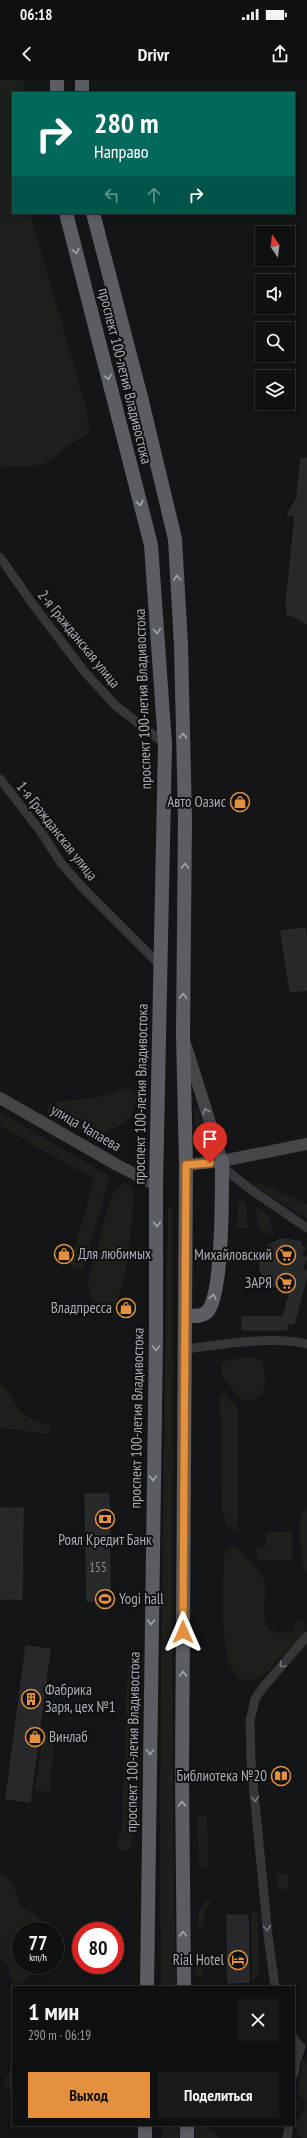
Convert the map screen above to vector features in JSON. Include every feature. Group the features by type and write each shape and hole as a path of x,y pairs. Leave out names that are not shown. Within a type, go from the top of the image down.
{"highway":[{"path":"57,80 57,92"},
{"path":"82,80 82,92"},
{"name":"проспект 100-летия Владивостока","path":"66,214 151,545 165,744 156,1185 156,1336 147,1986"},
{"name":"проспект 100-летия Владивостока","path":"93,214 141,397 175,539 182,649 185,819 183,1035 186,1165 186,1349 182,1767 184,1986"},
{"path":"185,1316 198,1316 205,1313 212,1303 221,1242 222,1162"},
{"path":"145,2138 146,2126"},
{"path":"187,2126 187,2138"}],"main road":[{"path":"183,1035 222,1162"},
{"name":"улица Чапаева","path":"0,1098 117,1165 156,1185"},
{"path":"186,1165 222,1162 307,1144"}],"street":[{"name":"2-я Гражданская улица","path":"0,557 32,603 83,670 116,706 165,744"},
{"name":"1-я Гражданская улица","path":"0,779 41,832 62,863 83,888 161,966"},
{"path":"222,1162 230,1176 231,1174 250,1189 307,1228"},
{"path":"186,1349 258,1341 291,1341 307,1344"},
{"path":"275,1986 260,1857 250,1721 255,1699 261,1690 307,1636"},
{"path":"295,2040 301,2046 295,2067"},
{"path":"287,2138 289,2126"}],"shaded area":[{"path":"0,80 24,80 22,92 12,92 12,214 30,214 86,407 90,427 86,435 63,449 56,457 42,465 0,467"},
{"path":"127,1088 134,1091 137,1097 130,1118 120,1125 99,1135 90,1135 46,1112 49,1105 55,1102 103,1096"},
{"path":"198,1109 211,1152 208,1156 199,1152 196,1147 194,1111"},
{"path":"0,1112 109,1176 84,1266 81,1270 75,1270 69,1261 75,1247 94,1179 0,1126"},
{"path":"257,1182 307,1204 307,1219 253,1185"},
{"path":"122,1183 132,1186 134,1199 128,1253 124,1280 120,1293 115,1305 107,1312 99,1307 93,1300 87,1282 95,1260 106,1213 116,1189"},
{"path":"242,1201 246,1203 248,1229 237,1228 238,1203"},
{"path":"255,1206 269,1216 275,1236 259,1230"},
{"path":"172,1207 173,1792 176,1986 161,1986 161,1695 168,1208"},
{"path":"254,1358 262,1361 266,1376 262,1394 250,1402 242,1400 222,1377 221,1364 227,1359"},
{"path":"0,1384 8,1392 20,1411 32,1419 50,1427 50,1433 0,1428"},
{"path":"222,1393 226,1394 238,1409 238,1518 236,1532 227,1526 222,1513 220,1397"},
{"path":"307,1510 307,1573 301,1554 300,1526 302,1513"},
{"path":"292,1531 292,1560 257,1560 257,1547 266,1547 266,1532"},
{"path":"233,1545 238,1548 252,1563 264,1580 265,1621 267,1627 277,1632 285,1633 295,1630 295,1623 300,1620 304,1622 303,1633 297,1641 269,1670 257,1679 250,1681 243,1681 237,1677 231,1668 224,1638 224,1556 229,1547"},
{"path":"129,1666 135,1668 130,1802 132,1846 128,1850 117,1849 116,1846 122,1826 127,1679"},
{"path":"44,1733 50,1734 54,1743 50,1789 47,1792 35,1791"},
{"path":"200,1816 206,1816 207,1819 208,1865 206,1868 202,1869 199,1864 198,1818"},
{"path":"276,1874 288,1874 288,1889 277,1889"},
{"path":"0,1875 5,1876 12,1882 20,1906 36,1915 41,1922 12,1922 12,1974 30,1974 27,1979 19,1984 13,1983 8,1967 0,1958"},
{"path":"207,1900 212,1902 205,1909 204,1924 201,1928 198,1925 199,1909"},
{"path":"255,1911 257,1914 259,1976 252,1981 251,1914"},
{"path":"201,1950 204,1953 203,1977 199,1978 195,1973 195,1952"},
{"path":"303,2060 307,2063 307,2138 301,2138 296,2128 297,2120 304,2108 305,2102 297,2092"},
{"path":"12,2067 12,2091 4,2086 3,2083"},
{"path":"162,2126 179,2126 179,2138 161,2138"},
{"path":"195,2126 208,2126 216,2132 218,2138 195,2138"}],"building":[{"path":"301,458 307,459 307,624 291,615 288,616 286,605 295,516 287,515 297,498"},
{"path":"305,928 307,942 307,990 290,992 281,931"},
{"name":"ЗАРЯ","path":"281,1239 302,1242 300,1245 305,1248 301,1254 307,1258 302,1268 307,1272 307,1275 294,1324 288,1323 287,1330 242,1330 242,1317 283,1317 291,1289 281,1289 272,1286 264,1279 260,1270 260,1260 263,1251 270,1244"},
{"path":"85,1494 109,1494 110,1601 87,1601"},
{"path":"0,1508 23,1508 22,1599 0,1599"},
{"name":"Фабрика Заря, цех №1","path":"26,1646 50,1649 30,1802 6,1799"},
{"name":"Rial Hotel","path":"227,1915 248,1915 249,1982 228,1983"}],"place":[{"name":"Авто Оазис","path":"240,802"},
{"name":"Для любимых","path":"64,1254"},
{"name":"Михайловский","path":"286,1255"},
{"name":"ЗАРЯ","path":"286,1283"},
{"name":"Владпресса","path":"126,1308"},
{"name":"Роял Кредит Банк","path":"105,1519"},
{"name":"Yogi hall","path":"105,1599"},
{"name":"Фабрика Заря, цех №1","path":"31,1699"},
{"name":"Винлаб","path":"35,1737"},
{"name":"Библиотека №20","path":"281,1776"},
{"name":"Rial Hotel","path":"238,1960"}],"route":[{"path":"183,1632 186,1165 210,1163"}]}
